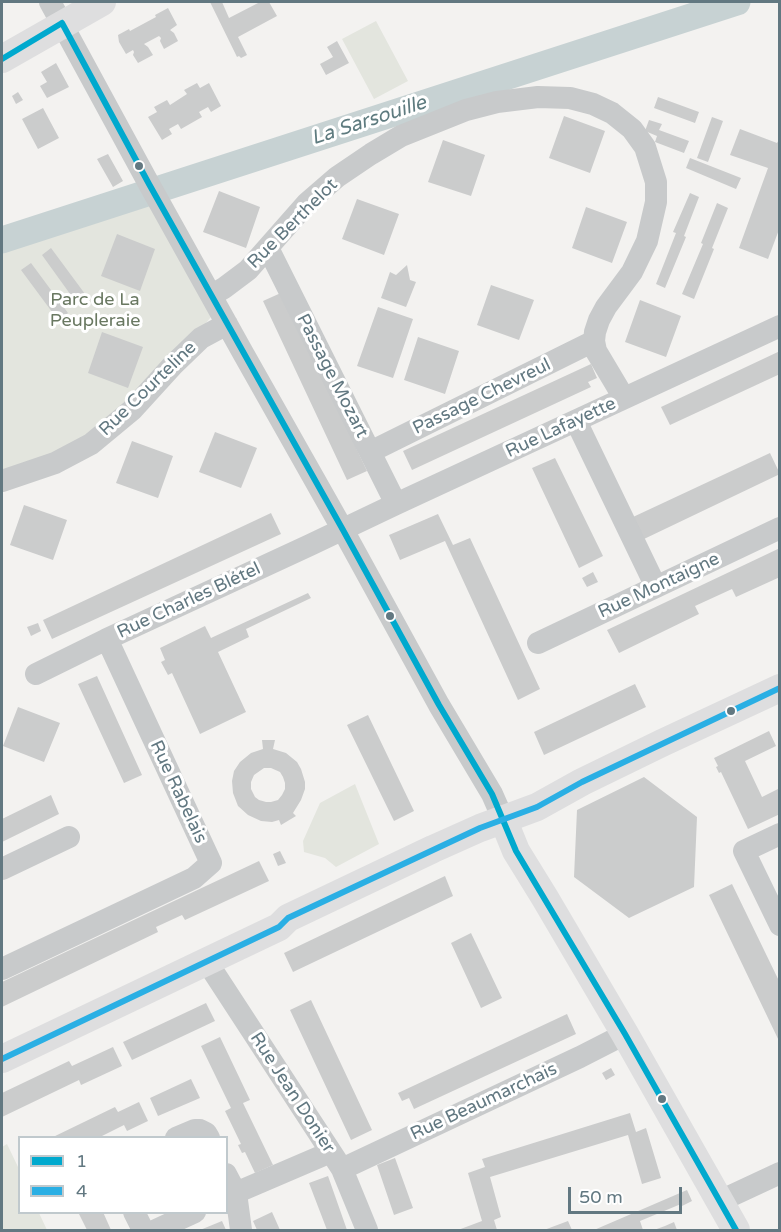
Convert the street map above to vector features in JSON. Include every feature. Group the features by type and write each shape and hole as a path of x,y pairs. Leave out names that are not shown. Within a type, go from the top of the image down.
{"main road":[{"path":"2,59 56,13 102,2"},
{"path":"2,1059 279,927 288,918 433,849 537,807 582,782 780,688"},
{"path":"503,819 516,851 626,1034 736,1230"}],"street":[{"path":"56,13 439,705 492,794 503,819"},
{"name":"Rue Berthelot","path":"212,295 248,270 307,203 337,177 401,136 466,110 497,102 538,97 570,98 593,104 612,113 632,129 645,147 656,182 656,202 647,241 632,272 599,320 594,341"},
{"name":"Passage Mozart","path":"268,248 396,504"},
{"name":"Rue Courteline","path":"2,481 55,463 91,444 132,410 201,338 227,324"},
{"name":"Rue Lafayette","path":"343,530 780,326"},
{"path":"594,341 596,351 624,399"},
{"name":"Passage Chevreul","path":"370,452 594,341"},
{"path":"576,420 656,587"},
{"name":"Rue Montaigne","path":"538,643 780,528"},
{"name":"Rue Charles Blétel","path":"36,674 343,530"},
{"name":"Rue Rabelais","path":"2,969 194,878 211,862 107,639"},
{"path":"780,834 744,851 780,925"},
{"path":"2,869 69,837"},
{"name":"Rue Jean Donier","path":"207,962 337,1161 367,1230"},
{"name":"Rue Beaumarchais","path":"230,1188 337,1161 580,1057 626,1034"},
{"path":"179,1136 200,1130 208,1136"},
{"path":"720,1201 780,1173"},
{"path":"230,1188 241,1230"},
{"path":"135,1214 143,1230"},
{"path":"156,1230 191,1214"}],"green space":[{"path":"376,21 408,81 374,99 342,39"},
{"name":"Parc de La Peupleraie","path":"160,203 218,308 173,365 132,410 2,481 2,240 65,220"},
{"path":"355,784 379,844 336,867 325,858 304,852 303,841 320,803"},
{"path":"7,1144 18,1167 18,1214 39,1214 47,1230 2,1230 2,1147"}],"building":[{"path":"210,2 222,2 229,18 260,2 269,2 277,16 238,37 247,55 241,58 237,57"},
{"path":"168,8 177,25 170,30 178,41 164,49 159,36 144,44 153,55 138,63 133,50 126,54 118,35 156,17 155,15"},
{"path":"337,41 349,63 326,75 320,64 333,57 327,47"},
{"path":"56,63 69,87 47,98 40,86 47,82 41,72"},
{"path":"197,83 200,88 209,83 221,106 211,112 208,107 199,112 202,117 181,129 178,124 169,129 172,134 162,140 148,117 157,112 154,107 167,100 170,105 187,94 184,90"},
{"path":"18,92 23,100 16,104 12,96"},
{"path":"658,97 699,112 695,123 654,108"},
{"path":"43,108 59,138 38,149 22,119"},
{"path":"564,116 605,131 590,173 549,158"},
{"path":"712,117 723,121 708,162 697,158"},
{"path":"649,120 662,124 659,130 689,141 684,153 655,142 657,136 645,131"},
{"path":"740,129 777,143 780,138 780,227 768,259 739,248 768,168 730,155"},
{"path":"443,140 485,155 471,196 428,182"},
{"path":"108,154 123,181 113,187 97,159"},
{"path":"690,158 741,178 736,189 686,168"},
{"path":"219,191 260,207 246,248 203,232"},
{"path":"690,193 699,197 684,236 686,237 665,288 656,284 676,233 673,232"},
{"path":"357,199 399,214 384,255 342,239"},
{"path":"717,203 728,208 694,299 682,294"},
{"path":"586,207 627,222 612,263 572,248"},
{"path":"117,234 155,249 140,291 101,276"},
{"path":"51,248 88,298 78,305 42,255"},
{"path":"31,263 68,313 58,320 21,270"},
{"path":"407,265 410,280 416,282 406,307 381,298 390,272 396,275"},
{"path":"491,285 534,300 519,340 477,325"},
{"path":"283,292 367,471 347,480 263,301"},
{"path":"640,300 681,316 666,357 625,342"},
{"path":"378,307 413,319 393,378 357,366"},
{"path":"102,332 143,347 128,388 88,373"},
{"path":"418,337 459,351 445,394 404,380"},
{"path":"780,351 780,374 670,425 661,407"},
{"path":"591,364 597,378 588,382 591,387 412,470 403,451"},
{"path":"215,432 257,448 241,488 199,472"},
{"path":"132,441 173,456 158,498 116,483"},
{"path":"770,453 780,474 644,539 633,517"},
{"path":"555,458 603,556 579,568 532,468"},
{"path":"24,505 67,520 53,560 10,545"},
{"path":"271,513 281,534 52,639 43,620"},
{"path":"438,514 453,545 470,538 540,689 518,700 445,541 400,560 389,535"},
{"path":"780,548 780,577 736,597 732,589 695,606 699,614 619,653 607,630"},
{"path":"593,572 598,582 587,587 582,578"},
{"path":"308,593 311,598 246,629 249,637 218,652 246,712 200,734 172,673 168,675 161,662 165,660 160,648 205,626 211,638"},
{"path":"38,623 41,631 31,636 27,627"},
{"path":"97,676 142,775 124,783 78,684"},
{"path":"635,684 646,707 544,755 534,732"},
{"path":"18,707 60,723 44,762 3,746"},
{"path":"368,715 414,811 394,821 347,725"},
{"path":"769,731 776,746 745,761 762,797 780,788 780,814 748,829 721,772 719,773 716,767 718,766 714,758"},
{"path":"262,740 275,740 273,749 286,753 297,762 305,782 301,800 293,813 296,816 281,825 279,820 261,821 248,815 238,806 233,793 234,771 240,762 251,753 263,749","holes":["264,768 280,772 285,789 278,800 266,802 255,797 251,789 251,782 254,775"]},
{"path":"644,777 697,817 694,887 629,918 574,877 577,810"},
{"path":"51,795 59,814 2,842 2,819"},
{"path":"280,851 286,863 278,866 273,854"},
{"path":"259,861 269,881 185,920 182,915 156,927 158,932 2,1007 2,982"},
{"path":"445,876 453,896 293,972 284,953"},
{"path":"732,884 780,983 780,1043 709,895"},
{"path":"471,933 502,998 481,1008 451,943"},
{"path":"311,1000 372,1130 351,1140 290,1010"},
{"path":"206,1003 215,1021 132,1060 123,1042"},
{"path":"567,1014 576,1034 414,1109 409,1098 402,1101 398,1093"},
{"path":"220,1037 250,1100 243,1103 273,1165 255,1173 245,1152 242,1153 238,1145 241,1144 225,1111 231,1108 201,1046"},
{"path":"113,1047 122,1066 81,1085 79,1080 2,1117 2,1093 69,1061 72,1066"},
{"path":"611,1068 615,1075 606,1080 602,1073"},
{"path":"191,1079 200,1098 158,1116 150,1098"},
{"path":"139,1102 148,1121 127,1131 124,1125 102,1136 55,1136 115,1107 118,1112"},
{"path":"630,1113 636,1132 646,1128 661,1178 642,1184 628,1135 490,1177 501,1217 494,1220 497,1230 458,1230 482,1221 468,1173 485,1167 482,1159"},
{"path":"395,1158 413,1208 394,1215 377,1165"},
{"path":"328,1176 347,1230 327,1230 309,1183"},
{"path":"687,1190 692,1201 640,1221 643,1230 594,1230"},
{"path":"272,1212 280,1230 257,1230 253,1221"},
{"path":"79,1214 104,1214 111,1230 87,1230"},
{"path":"222,1221 226,1230 200,1230"},
{"path":"568,1221 572,1230 544,1230"},
{"path":"674,1222 677,1230 654,1230 665,1226"}],"waterway":[{"name":"La Sarsouille","path":"2,240 737,2"}],"transit line":[{"name":"1","path":"62,23 439,705 492,794 516,851 625,1034 736,1230"},
{"name":"1","path":"2,59 62,23"},
{"name":"4","path":"2,1059 279,927 288,918 480,828 537,807 582,782 780,688"}]}
